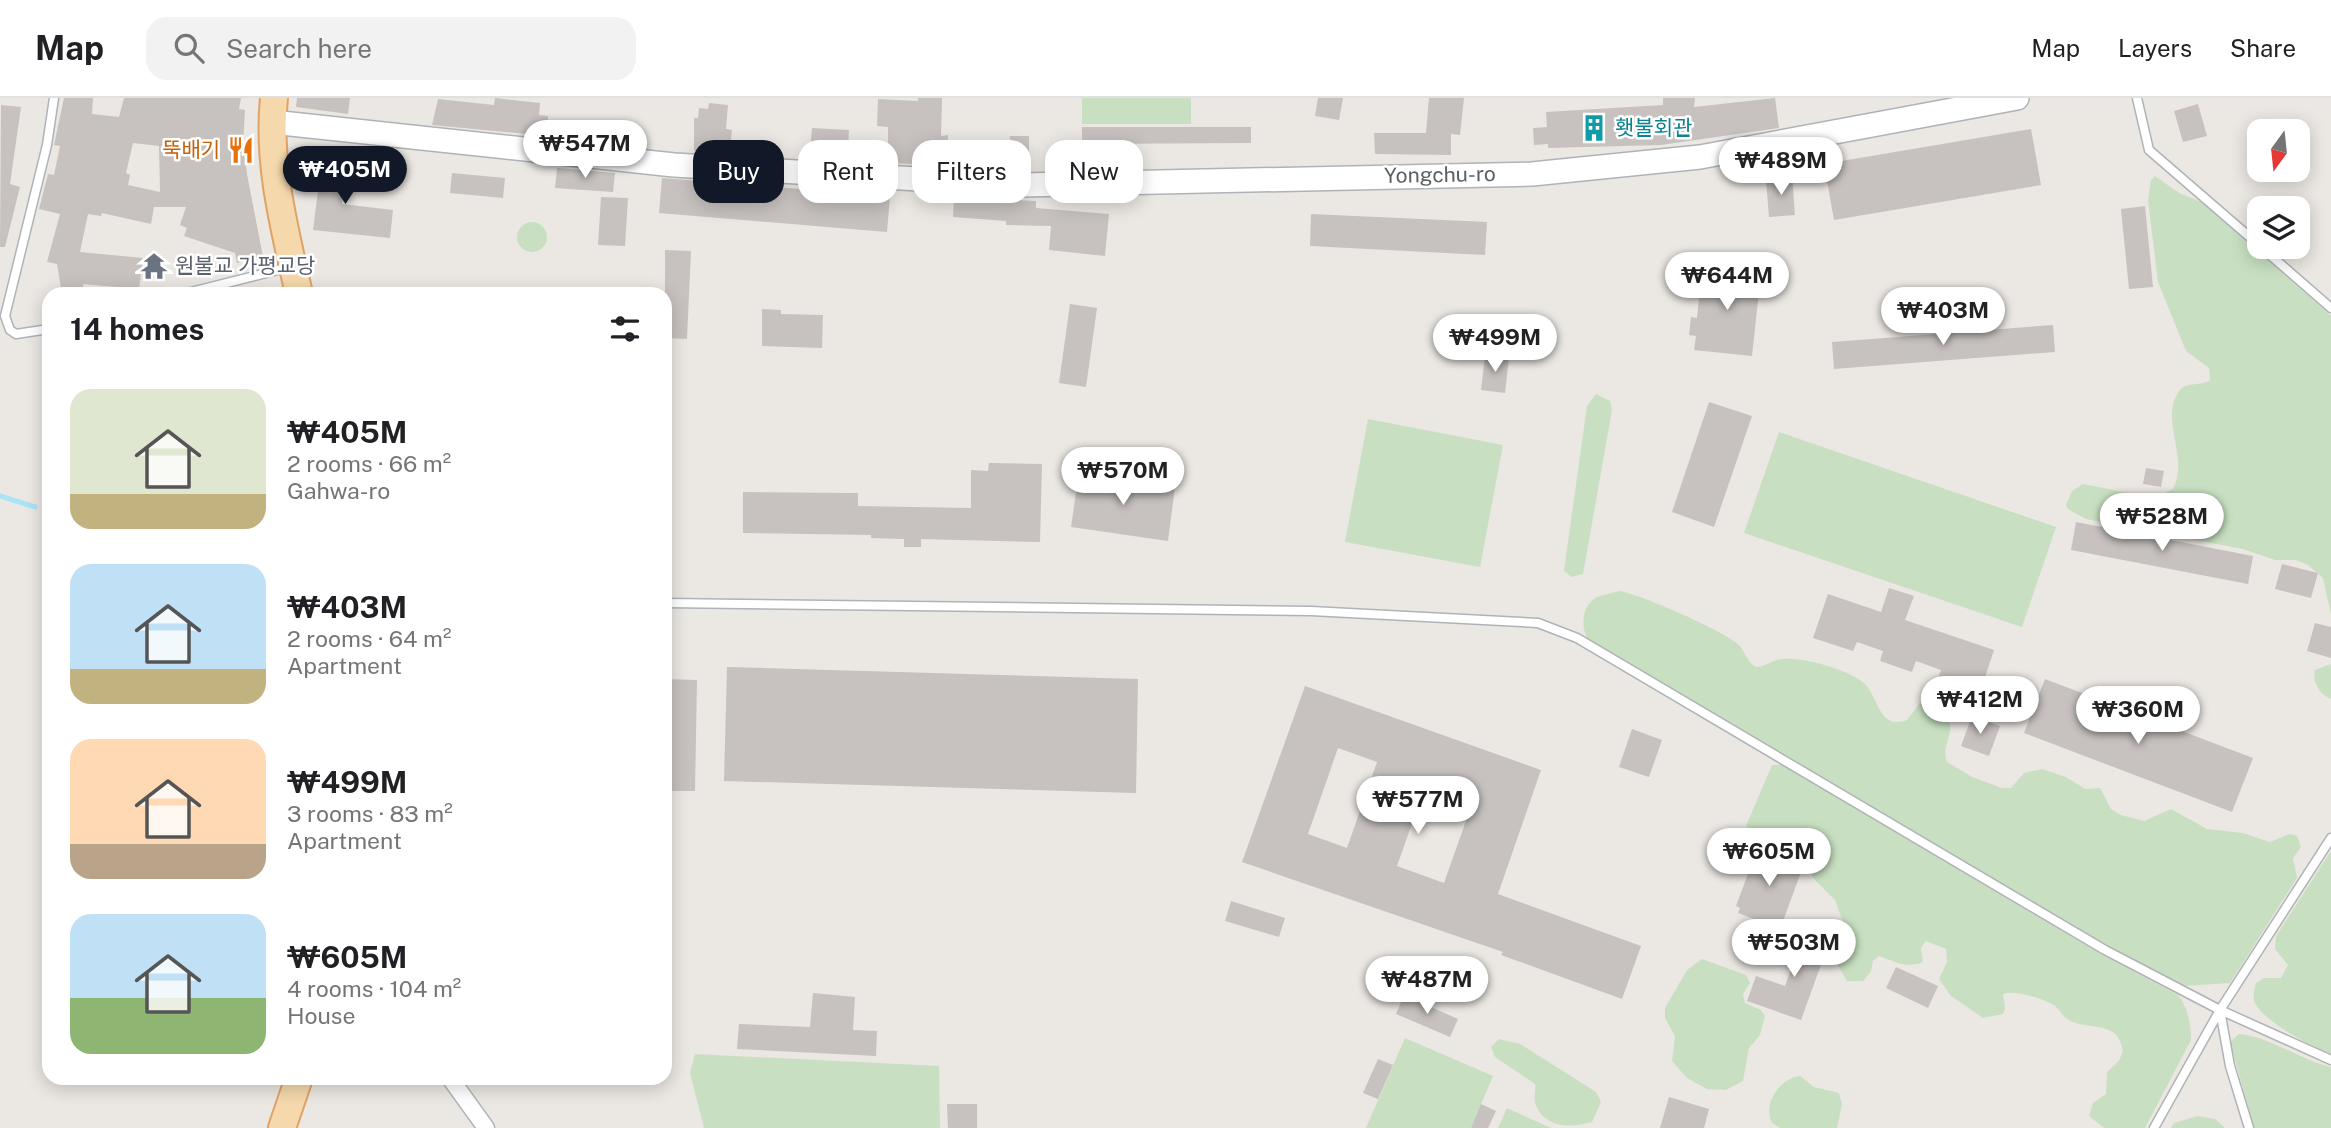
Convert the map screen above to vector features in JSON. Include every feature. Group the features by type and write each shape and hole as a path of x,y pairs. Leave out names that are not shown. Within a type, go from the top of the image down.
{"main road":[{"path":"273,110 276,176 298,287"},
{"path":"282,1128 297,1085"}],"street":[{"name":"Yongchu-ro","path":"273,110 674,165 1023,185 1532,174 1700,157 2017,98"},
{"path":"455,1085 486,1128"}],"lane":[{"path":"42,330 16,334 10,330 5,316 47,145 54,98"},
{"path":"2137,98 2149,150 2154,157 2194,187 2247,234"},
{"path":"2275,259 2331,308"},
{"path":"210,287 293,266"},
{"path":"672,603 1311,611 1538,623 1577,638 2105,950 2220,1010 2331,1060"},
{"path":"2154,1128 2220,1010 2331,838"},
{"path":"2220,1010 2230,1066 2249,1128"}],"green space":[{"path":"1082,98 1191,98 1191,124 1082,124"},
{"path":"2155,176 2179,193 2204,203 2247,241 2247,259 2267,259 2331,316 2331,615 2323,578 2308,565 2296,560 2275,560 2243,549 2086,519 2068,509 2066,505 2072,491 2083,484 2154,498 2173,489 2178,464 2172,413 2174,401 2183,387 2210,380 2209,368 2186,351 2158,282 2148,200 2151,180"},
{"path":"532,222 543,226 547,237 543,248 532,252 521,248 517,237 521,226"},
{"path":"1596,394 1610,401 1612,410 1583,574 1572,577 1564,571 1587,406"},
{"path":"1368,419 1503,445 1480,567 1345,542"},
{"path":"1779,432 2056,527 2022,627 1744,533"},
{"path":"1619,591 1663,606 1719,632 1740,646 1748,660 1756,667 1790,659 1822,664 1843,671 1866,686 1879,709 1889,720 1907,720 1920,703 1933,707 1947,718 1950,724 1945,755 1947,762 1972,777 2002,788 2011,788 2024,773 2042,769 2066,777 2085,789 2100,788 2111,809 2121,815 2144,821 2171,809 2207,829 2243,833 2270,842 2290,834 2297,836 2301,847 2293,858 2297,878 2230,983 2184,986 2108,946 1588,639 1583,623 1588,605 1597,597"},
{"path":"2331,664 2331,699 2318,688 2314,675 2315,670"},
{"path":"1772,765 1782,765 2104,956 2178,995 2188,1016 2191,1040 2145,1128 2104,1128 2089,1116 2093,1103 2106,1094 2107,1072 2119,1061 2123,1051 2115,1034 2100,1027 2074,1022 2051,1003 2014,993 2003,994 2003,1014 1983,1018 1951,996 1939,979 1947,962 1946,949 1926,941 1921,948 1923,962 1911,965 1879,956 1873,961 1871,971 1863,981 1847,981 1833,957 1843,944 1846,930 1835,900 1813,878 1807,864 1746,826"},
{"path":"2331,851 2331,1054 2269,1019 2256,1005 2254,991 2256,983 2264,978 2281,978 2288,965 2275,949 2276,936"},
{"path":"1702,959 1746,975 1750,983 1743,994 1745,1003 1761,1010 1765,1016 1760,1035 1749,1048 1743,1081 1726,1090 1707,1089 1687,1078 1672,1061 1675,1036 1665,1018 1665,1008 1687,970"},
{"path":"2239,1034 2263,1039 2331,1067 2331,1128 2254,1128 2230,1042"},
{"path":"1405,1038 1493,1076 1471,1128 1366,1128"},
{"path":"1499,1039 1520,1044 1596,1092 1601,1102 1592,1122 1560,1125 1546,1119 1536,1106 1535,1084 1495,1057 1491,1047"},
{"path":"695,1054 939,1066 940,1128 704,1128 690,1073"},
{"path":"1800,1076 1814,1087 1839,1093 1842,1104 1837,1128 1780,1128 1772,1123 1769,1108 1775,1093 1786,1082"},
{"path":"1507,1108 1551,1128 1498,1128"},
{"path":"2198,1116 2215,1119 2225,1128 2171,1128 2174,1123"}],"building":[{"path":"64,98 93,98 92,114 119,117 124,98 241,98 239,109 245,110 243,144 247,174 263,257 237,263 235,253 184,236 187,228 180,225 186,207 154,207 151,224 102,213 101,216 88,214 80,252 143,258 139,287 83,284 83,287 61,287 57,264 47,262 60,214 39,209 48,174 54,175 60,146 54,145","holes":["133,143 159,146 160,192 128,185 130,175 126,173"]},
{"path":"297,98 350,98 348,114 296,107"},
{"path":"495,98 540,103 539,115 548,116 546,136 432,125 438,99 494,105"},
{"path":"918,98 942,98 941,136 948,135 948,140 912,140 912,164 898,163 898,140 888,140 888,127 877,126 878,99 918,101"},
{"path":"1318,98 1343,98 1339,120 1315,116"},
{"path":"1429,98 1464,98 1460,135 1451,134 1451,155 1375,154 1374,133 1426,133"},
{"path":"1663,98 1695,98 1694,107 1775,98 1779,128 1661,145 1548,148 1548,144 1534,145 1533,128 1547,127 1546,112 1663,105"},
{"path":"709,103 728,105 726,129 732,130 731,140 694,140 694,118 698,118 699,108 708,109"},
{"path":"2198,104 2207,136 2183,142 2174,111"},
{"path":"1,105 21,107 10,184 20,187 5,247 0,247"},
{"path":"1082,127 1251,127 1251,143 1143,144 1143,140 1082,140"},
{"path":"812,128 849,130 849,140 811,140"},
{"path":"2031,129 2041,185 1834,220 1824,164"},
{"path":"1010,136 1029,136 1029,140 1010,140"},
{"path":"358,152 378,155 377,168 356,166"},
{"path":"328,160 346,162 342,204 393,210 390,238 313,230 319,183 308,182 310,165 327,166"},
{"path":"557,168 615,173 613,192 555,188"},
{"path":"452,173 505,178 503,198 450,193"},
{"path":"1792,176 1795,215 1769,217 1766,180"},
{"path":"662,178 693,180 693,203 784,203 784,188 798,189 798,203 889,203 887,232 659,213"},
{"path":"601,197 628,198 625,246 598,245"},
{"path":"1031,201 1036,201 1036,208 1109,214 1105,256 1049,250 1051,226 1006,225 1006,221 953,217 954,203 1031,203"},
{"path":"2145,206 2153,287 2129,289 2121,209"},
{"path":"1311,214 1487,222 1485,255 1310,246"},
{"path":"665,250 691,251 687,339 672,338 672,287 665,287"},
{"path":"1702,267 1761,273 1752,356 1694,350 1696,336 1689,335 1691,317 1697,318"},
{"path":"1070,304 1097,308 1086,387 1059,383"},
{"path":"762,309 781,310 781,314 823,315 822,348 762,346"},
{"path":"2053,325 2055,352 1834,369 1832,342"},
{"path":"1485,356 1509,358 1505,393 1481,390"},
{"path":"1709,402 1752,416 1714,527 1672,512"},
{"path":"989,463 1042,464 1040,542 921,539 921,547 904,547 904,539 871,538 871,535 743,533 743,492 858,493 858,506 971,508 971,470 988,471"},
{"path":"2146,468 2164,471 2161,487 2143,484"},
{"path":"1079,473 1175,487 1168,541 1071,527"},
{"path":"2076,522 2253,556 2248,584 2071,550"},
{"path":"2282,564 2318,573 2311,598 2275,589"},
{"path":"1889,588 1914,596 1905,620 1994,650 1979,696 1937,682 1941,670 1916,661 1912,672 1880,661 1883,651 1857,642 1853,651 1813,638 1828,594 1881,612"},
{"path":"2315,623 2331,627 2331,658 2307,651"},
{"path":"727,667 1138,679 1136,793 724,781"},
{"path":"672,679 697,680 695,791 672,791"},
{"path":"2045,679 2253,758 2232,812 2024,733"},
{"path":"1305,686 1541,770 1498,894 1641,946 1622,999 1501,955 1503,952 1242,862","holes":["1338,748 1377,762 1347,848 1308,834","1427,781 1474,798 1444,883 1397,866"]},
{"path":"1972,716 2000,726 1989,756 1961,746"},
{"path":"1632,729 1662,740 1649,777 1619,767"},
{"path":"1758,847 1804,864 1780,929 1738,913 1740,908 1736,906"},
{"path":"1231,901 1285,918 1279,937 1225,921"},
{"path":"1806,928 1831,937 1801,1020 1747,1001 1756,976 1785,986"},
{"path":"1896,967 1938,986 1928,1008 1886,988"},
{"path":"813,993 855,997 853,1030 877,1031 876,1056 737,1049 739,1024 810,1027"},
{"path":"1404,995 1458,1019 1450,1037 1396,1014"},
{"path":"1378,1059 1393,1065 1378,1099 1363,1093"},
{"path":"1669,1097 1709,1109 1704,1128 1660,1128"},
{"path":"947,1104 977,1104 977,1128 948,1128"},
{"path":"1481,1104 1496,1111 1488,1128 1471,1128"}],"waterway":[{"path":"0,496 35,507"}],"place":[{"name":"횃불회관","path":"1594,128"},
{"name":"뚝배기","path":"241,150"},
{"name":"원불교 가평교당","path":"154,266"}]}
